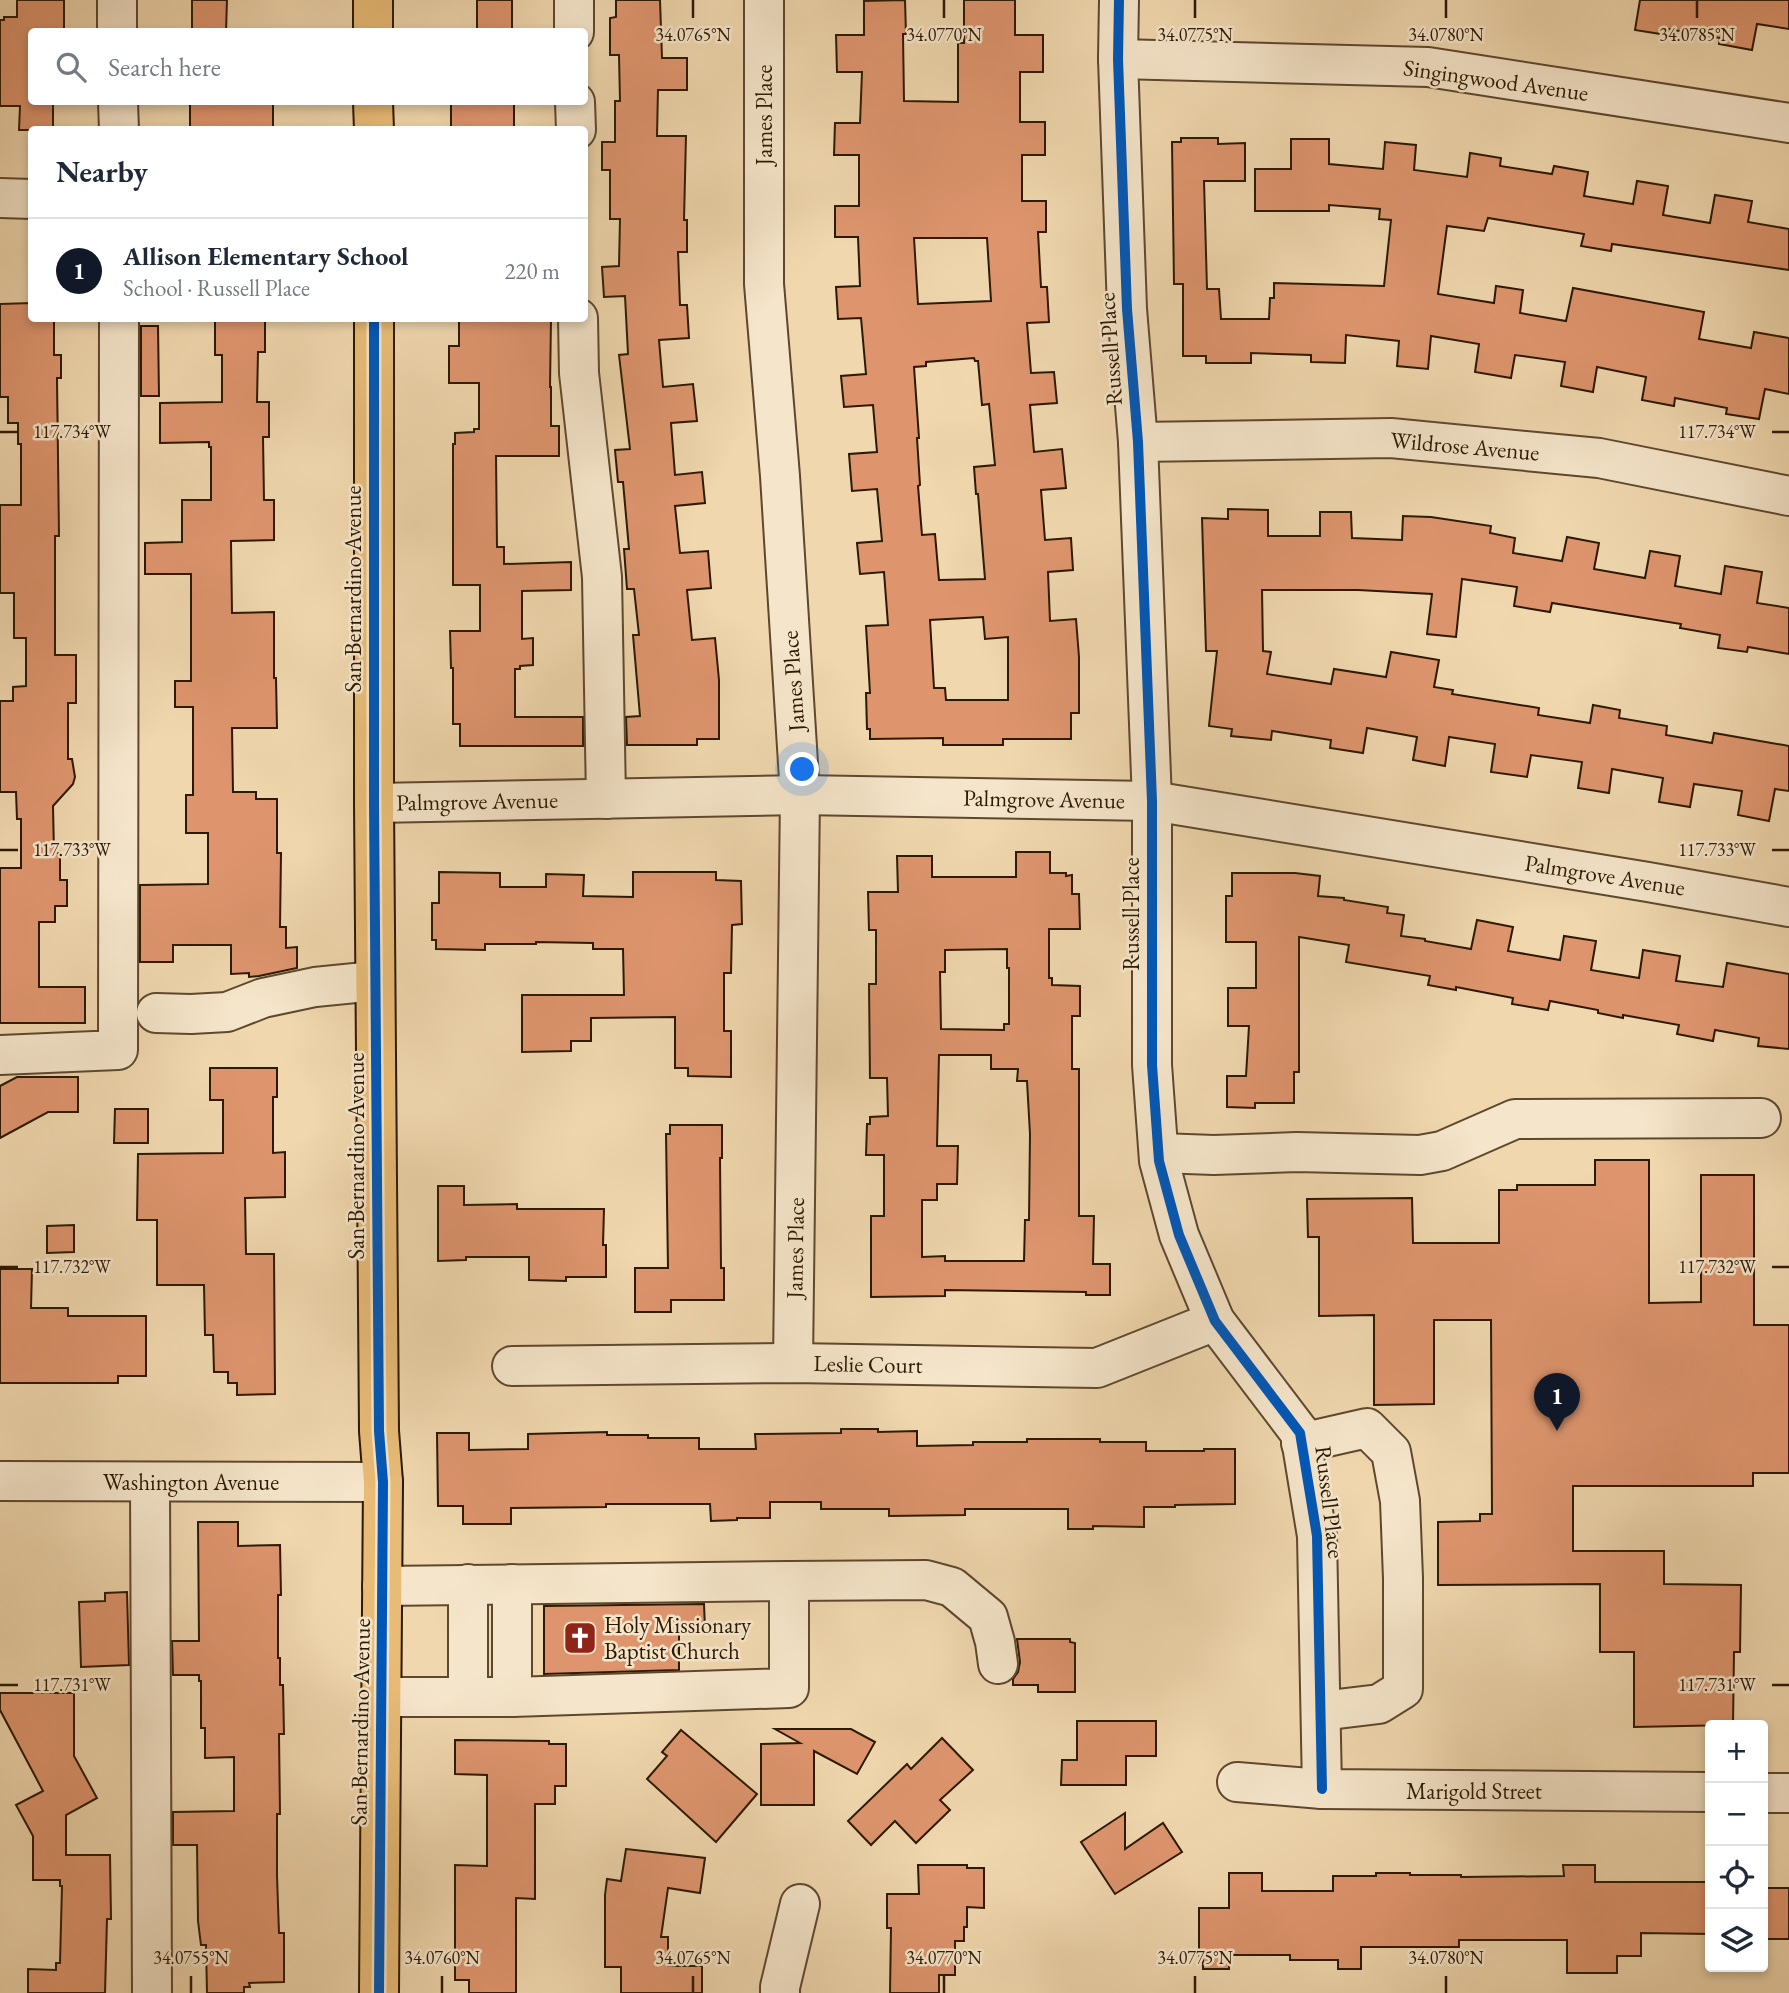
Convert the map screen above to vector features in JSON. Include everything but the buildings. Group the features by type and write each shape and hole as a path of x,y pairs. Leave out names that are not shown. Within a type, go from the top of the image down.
{"main road":[{"path":"373,0 373,28"},
{"path":"373,105 374,126"},
{"name":"San Bernardino Avenue","path":"374,322 375,981 379,1431 383,1482 379,1993"}],"street":[{"path":"117,0 117,28"},
{"path":"574,0 575,28"},
{"name":"James Place","path":"764,0 764,284 780,476 800,794 793,1363"},
{"name":"Russell Place","path":"1119,0 1118,58 1127,309 1138,442 1152,801 1152,1065 1159,1153 1179,1235 1215,1321 1300,1433 1318,1536 1322,1790"},
{"name":"Singingwood Avenue","path":"1118,58 1428,67 1789,123"},
{"path":"118,105 119,126"},
{"path":"575,105 576,126"},
{"path":"0,198 28,199"},
{"path":"0,1055 118,1050 120,322"},
{"path":"578,322 579,373 602,577 606,799"},
{"name":"Wildrose Avenue","path":"1138,442 1391,438 1599,458 1789,496"},
{"name":"Palmgrove Avenue","path":"374,803 800,794 1152,801 1789,907"},
{"path":"156,1013 227,1012 263,998 314,987 375,981"},
{"path":"1159,1153 1420,1155 1443,1151 1515,1119 1761,1118"},
{"name":"Leslie Court","path":"512,1366 793,1363 1097,1368 1215,1321"},
{"path":"1301,1443 1367,1428 1391,1452 1400,1501 1403,1689 1379,1704 1321,1711"},
{"name":"Washington Avenue","path":"0,1481 383,1482"},
{"path":"150,1482 152,1993"},
{"path":"382,1586 926,1580 951,1587 988,1617 998,1664"},
{"path":"381,1697 512,1697 789,1688 789,1581"},
{"path":"468,1584 468,1697"},
{"path":"512,1584 512,1697"},
{"name":"Marigold Street","path":"1237,1782 1322,1790 1705,1792"},
{"path":"1768,1793 1789,1793"},
{"path":"780,1993 800,1903"}],"cycle path":[{"path":"1119,0 1118,59 1127,309 1138,442 1152,801 1152,1065 1159,1161 1179,1235 1215,1321 1300,1433 1317,1536 1322,1789"},
{"path":"374,322 374,803 379,1431 383,1482 379,1993"}],"place":[{"name":"Allison Elementary School","path":"1557,1431"},
{"name":"Holy Missionary Baptist Church","path":"580,1638"}]}
